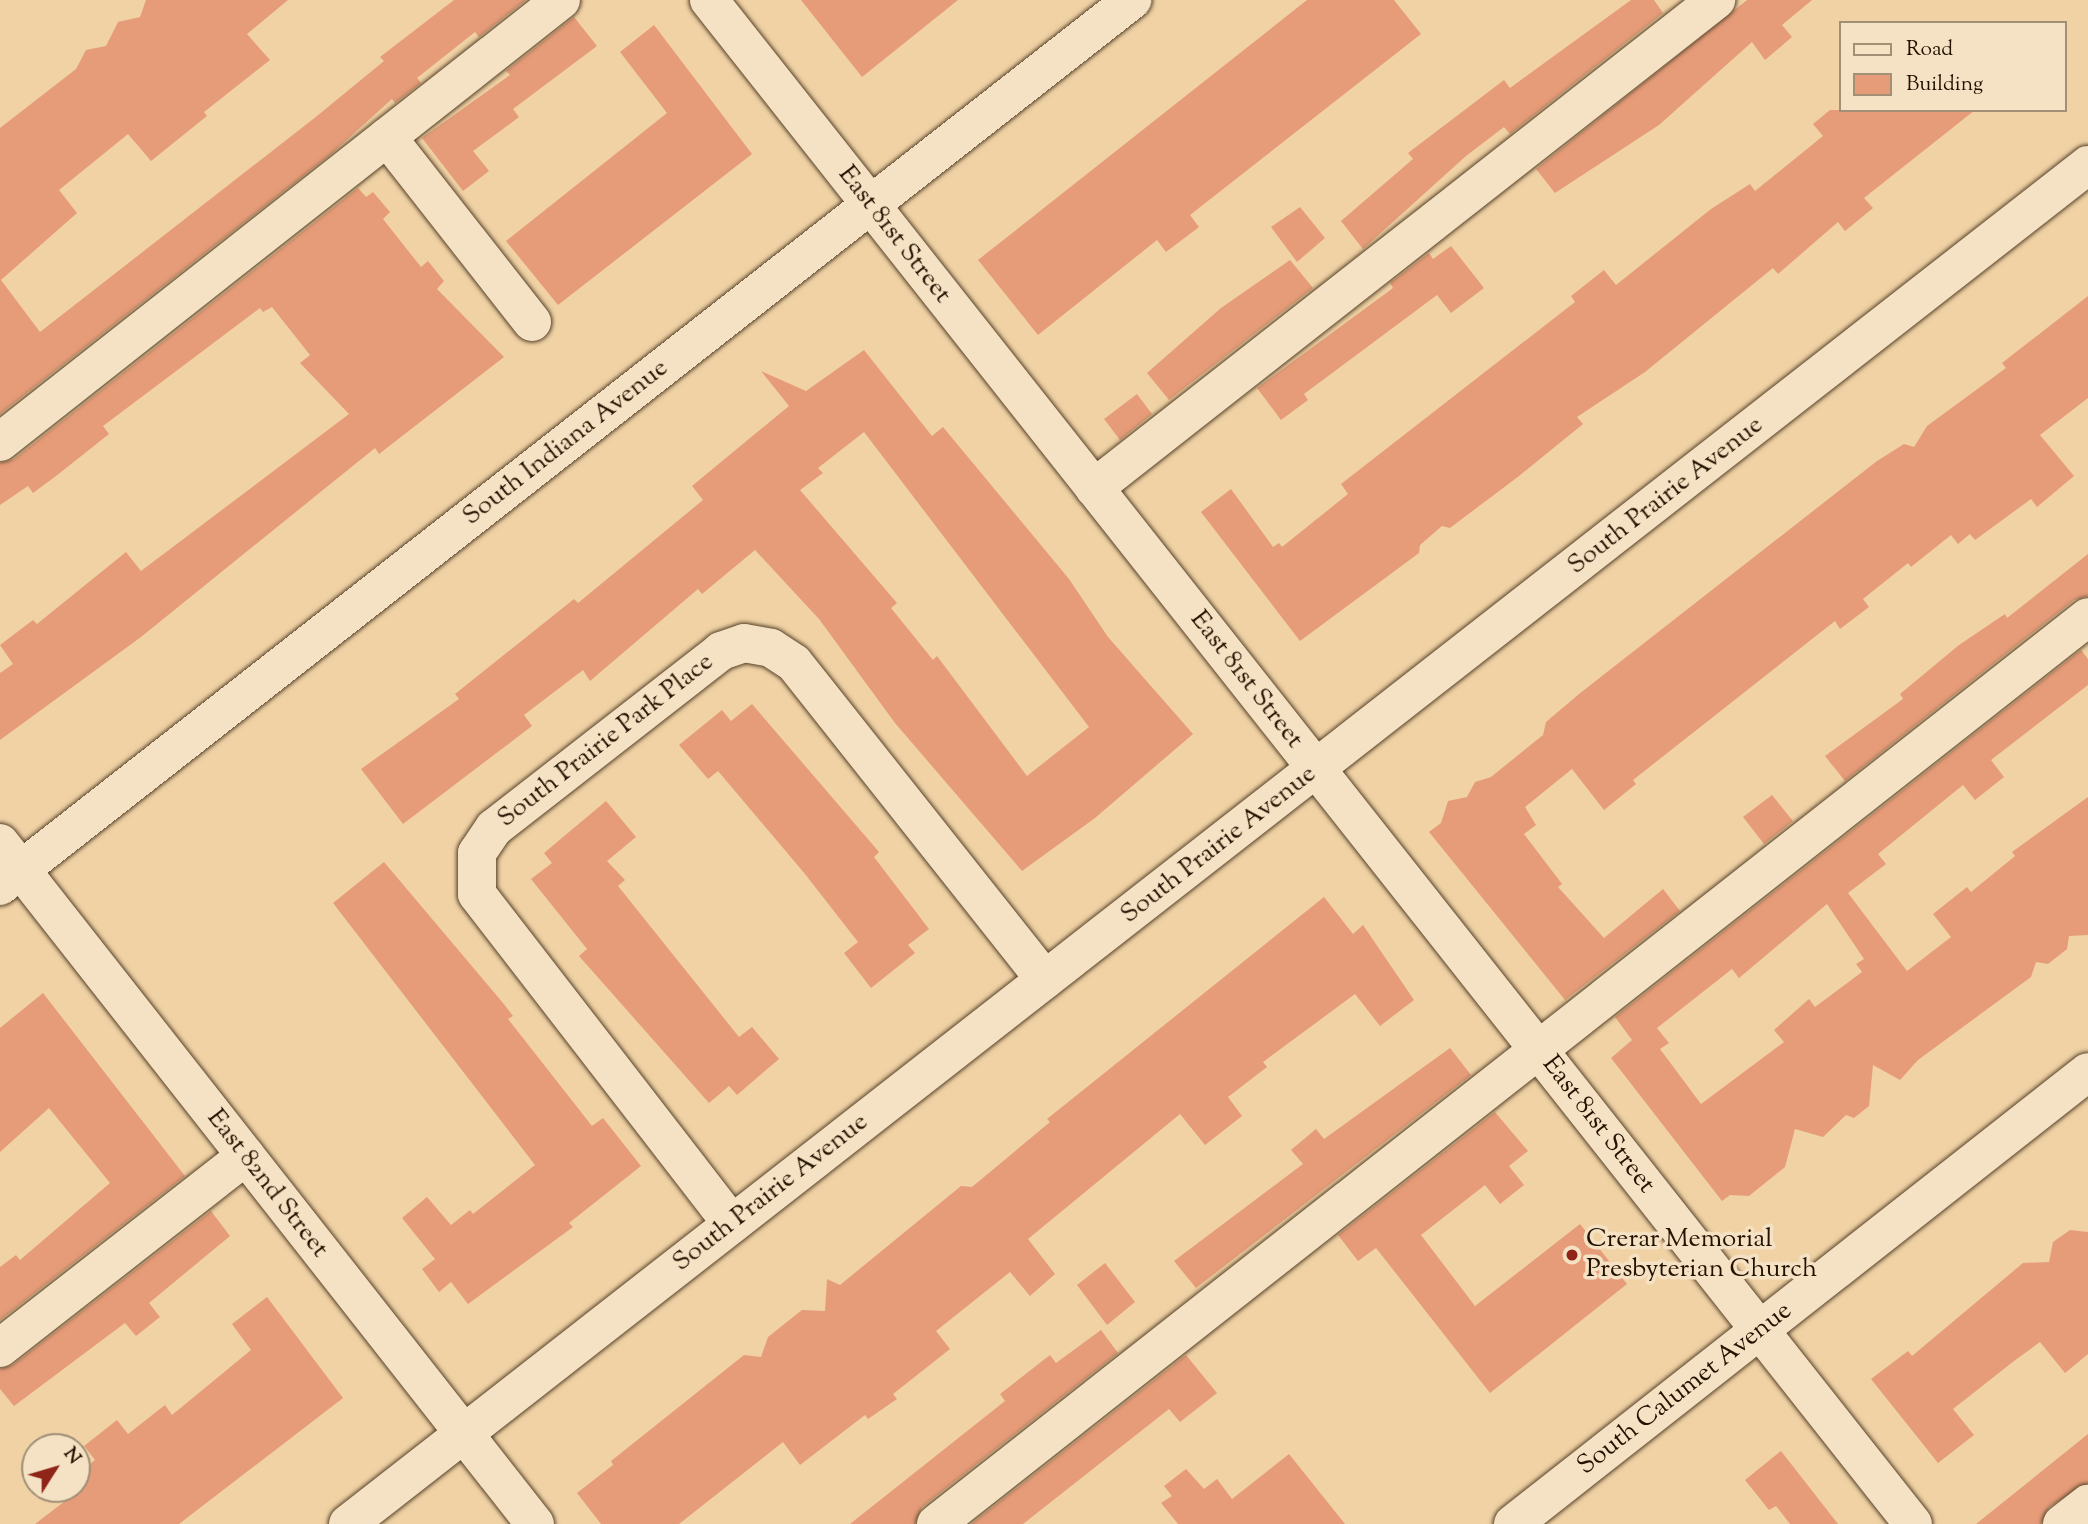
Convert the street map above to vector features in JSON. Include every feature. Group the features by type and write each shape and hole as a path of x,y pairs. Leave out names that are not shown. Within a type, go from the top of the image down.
{"street":[{"path":"0,442 561,0"},
{"name":"East 81st Street","path":"709,0 1913,1524"},
{"name":"South Indiana Avenue","path":"7,866 870,205 1132,0"},
{"path":"1094,488 1716,0"},
{"path":"387,137 532,322"},
{"name":"South Prairie Avenue","path":"348,1524 2088,165"},
{"path":"936,1524 2088,617"},
{"name":"South Prairie Park Place","path":"732,1224 477,894 474,866 484,839 537,794 721,651 744,643 771,648 794,663 1045,980"},
{"name":"East 82nd Street","path":"7,866 246,1156 535,1524"},
{"name":"South Calumet Avenue","path":"1513,1524 2088,1072"},
{"path":"0,1348 246,1156"},
{"path":"2062,1524 2088,1504"}],"building":[{"path":"146,0 288,0 247,34 270,60 204,112 207,116 151,161 128,134 59,190 77,213 1,280 40,332 317,116 384,61 380,57 454,0 526,0 479,37 475,32 417,78 421,83 395,103 392,99 331,154 0,414 0,128 76,69 86,50 106,46 118,22 140,17"},
{"path":"801,0 958,0 862,77"},
{"path":"1307,0 1394,0 1421,34 1190,215 1199,227 1166,252 1157,240 1038,335 978,260"},
{"path":"1631,0 1654,0 1663,13 1510,134 1504,127 1466,156 1363,249 1341,221 1413,159 1408,153 1504,80 1510,88"},
{"path":"1747,0 1812,0 1782,25 1792,37 1765,60 1752,42 1659,125 1555,193 1536,169"},
{"path":"574,17 597,46 513,109 519,117 473,151 489,171 463,191 422,138 510,75 506,71"},
{"path":"654,25 752,154 558,305 506,241 667,113 620,52"},
{"path":"1830,110 1972,112 1864,198 1873,208 1845,231 1838,222 1778,274 1773,268 1645,372 1577,417 1583,424 1519,476 1450,528 1442,526 1420,545 1419,553 1300,641 1201,512 1231,489 1273,547 1279,543 1282,547 1348,494 1341,484 1575,302 1571,296 1604,270 1616,285 1711,209 1750,184 1755,191 1823,136 1813,124"},
{"path":"358,188 366,197 373,192 390,212 383,219 421,267 428,261 444,281 437,289 504,357 379,454 375,448 141,637 0,740 0,673 13,664 0,645 33,620 37,624 126,552 141,571 349,414 300,363 310,355 272,307 263,312 260,308 103,426 109,434 33,493 28,486 0,505 0,463 14,459"},
{"path":"1300,207 1325,238 1297,262 1271,227"},
{"path":"1451,246 1484,288 1451,313 1437,295 1304,394 1308,400 1281,420 1257,388 1393,288 1390,283 1429,253 1433,259"},
{"path":"1290,260 1313,288 1169,400 1147,373 1221,308"},
{"path":"2088,296 2088,398 2040,435 2074,476 2037,507 2031,499 1975,540 1970,534 1958,544 1951,535 1911,567 1908,563 1863,599 1869,607 1840,629 1835,621 1633,780 1636,784 1604,810 1572,769 1525,807 1536,825 1524,834 1562,884 1558,887 1604,938 1663,889 1680,911 1565,1000 1429,832 1441,823 1448,801 1467,797 1475,782 1491,777 1543,735 1546,722 1579,694 1877,461 1904,444 1914,447 1927,426 2006,368 2002,363"},
{"path":"864,350 932,436 943,427 1069,579 1108,637 1193,734 1095,818 1022,871 895,723 819,619 755,550 702,594 698,589 590,681 583,670 524,715 532,726 403,824 361,769 459,699 455,694 574,599 578,603 703,500 692,486 789,406 761,371 806,391","holes":["864,432 1089,727 1027,776 937,656 933,660 891,608 897,603 800,490 823,473 818,468"]},
{"path":"1137,394 1152,414 1120,440 1104,419"},
{"path":"2088,554 2088,596 2074,600 1845,781 1825,756 1903,699 1900,694 1959,645 2005,614 2007,618"},
{"path":"2081,650 2088,659 2088,685 1991,760 2004,777 1975,800 1963,785 1878,854 1886,864 1848,893 1907,971 1951,937 1933,914 1967,887 1971,892 2015,856 2012,852 2088,797 2088,935 2069,936 2067,949 2048,964 2036,962 2031,977 1918,1060 1900,1080 1873,1065 1869,1106 1854,1118 1846,1115 1823,1137 1795,1129 1785,1167 1749,1196 1730,1195 1722,1201 1611,1058 1632,1040 1615,1017","holes":["1827,904 1864,959 1856,964 1862,972 1815,1007 1809,999 1774,1030 1784,1042 1701,1104 1660,1049 1669,1043 1657,1028 1732,969 1739,978"]},
{"path":"752,704 879,852 874,857 929,929 908,945 915,953 871,988 844,953 858,942 805,874 718,771 708,779 679,745 722,710 731,721"},
{"path":"1772,795 1793,821 1764,844 1743,817"},
{"path":"606,801 636,837 607,861 625,880 618,886 739,1037 752,1027 779,1059 737,1095 729,1086 709,1103 579,956 587,949 531,879 552,863 544,853"},
{"path":"384,862 503,1003 513,1016 508,1019 592,1126 603,1118 641,1166 569,1223 573,1227 468,1304 451,1282 439,1292 422,1269 435,1259 402,1218 427,1197 451,1225 470,1210 473,1214 535,1165 333,903"},
{"path":"1324,897 1353,934 1363,925 1414,1000 1380,1026 1355,994 1263,1062 1267,1067 1228,1097 1242,1116 1205,1145 1180,1114 1028,1239 1055,1274 1030,1296 1010,1272 936,1331 950,1349 893,1394 897,1399 868,1419 865,1415 800,1465 783,1442 679,1524 601,1524 577,1493 613,1465 611,1461 744,1355 761,1357 768,1337 802,1310 825,1311 827,1279 840,1285 961,1186 972,1187 1050,1122 1047,1119"},
{"path":"43,993 185,1176 0,1320 0,1267 16,1255 20,1260 110,1183 49,1108 0,1152 0,1028"},
{"path":"1450,1048 1471,1075 1196,1288 1174,1261 1303,1164 1291,1150 1316,1129 1324,1139"},
{"name":"Crerar Memorial Presbyterian Church","path":"1495,1112 1528,1151 1509,1166 1524,1185 1500,1204 1485,1185 1421,1235 1475,1306 1580,1224 1627,1284 1490,1393 1376,1248 1358,1261 1338,1235"},
{"path":"211,1211 230,1236 149,1303 160,1317 136,1336 125,1323 14,1406 0,1389 0,1369 13,1365"},
{"path":"2070,1230 2088,1232 2088,1354 2065,1373 2040,1342 1953,1409 1974,1435 1938,1463 1871,1379 1908,1351 1912,1356 2023,1263 2049,1262 2053,1242"},
{"path":"1105,1263 1135,1302 1107,1325 1077,1285"},
{"path":"267,1297 343,1398 179,1524 35,1524 62,1503 91,1503 91,1463 95,1460 91,1455 91,1440 117,1420 128,1434 165,1405 172,1415 251,1350 232,1324"},
{"path":"1101,1330 1118,1353 922,1507 915,1524 850,1524 1005,1401 1000,1394 1050,1355 1056,1363"},
{"path":"1186,1355 1217,1393 1180,1422 1169,1409 1023,1524 971,1524"},
{"path":"2088,1434 2088,1483 2049,1507 2041,1524 1976,1524"},
{"path":"1781,1451 1838,1524 1790,1524 1776,1506 1769,1510 1745,1480"},
{"path":"1289,1454 1345,1524 1178,1524 1161,1503 1172,1496 1164,1486 1186,1469 1204,1489 1217,1479 1232,1499"}],"place":[{"name":"Crerar Memorial Presbyterian Church","path":"1572,1255"}]}
